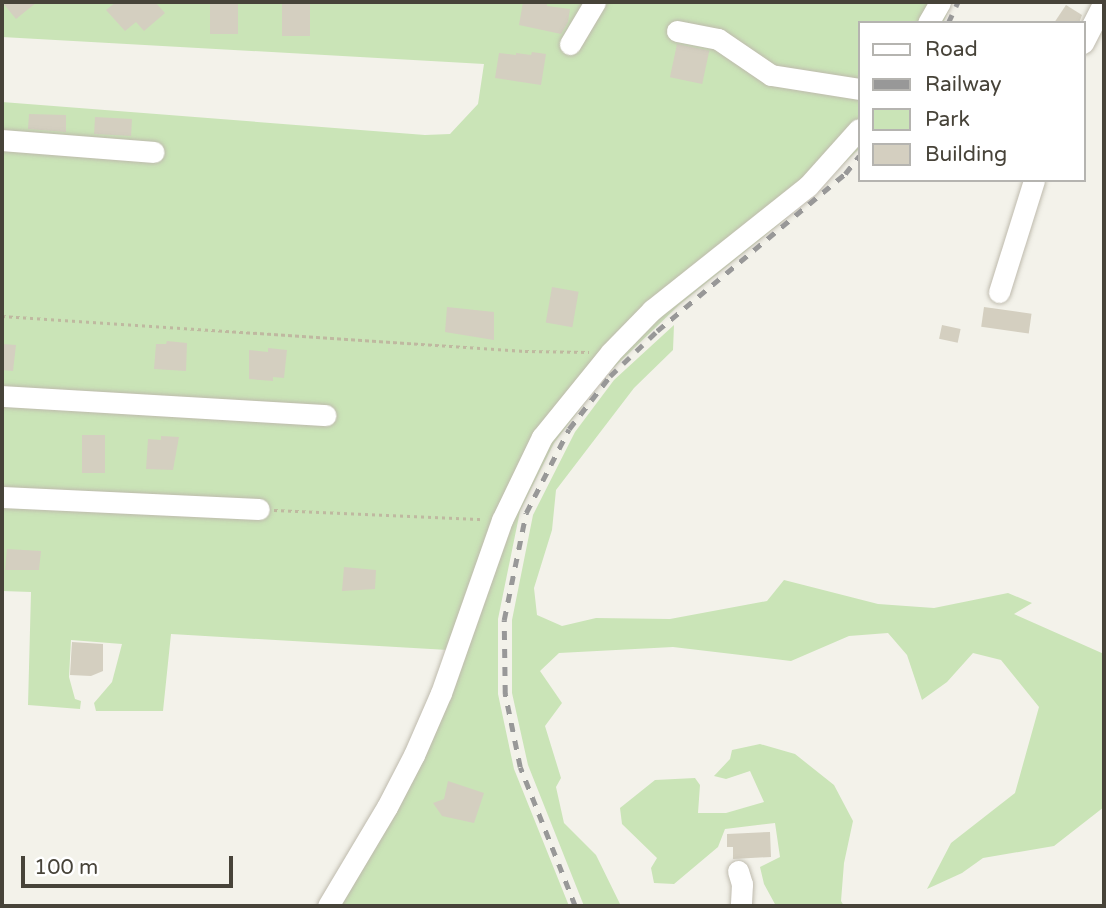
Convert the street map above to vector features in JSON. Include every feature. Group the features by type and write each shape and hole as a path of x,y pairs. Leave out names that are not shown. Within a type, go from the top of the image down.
{"street":[{"path":"570,44 595,2"},
{"path":"929,21 940,2"},
{"path":"1085,39 1104,2"},
{"path":"677,31 718,39 771,75 858,89"},
{"path":"328,906 414,755 441,693 502,520 542,437 611,352 652,310 808,186 858,130"},
{"path":"2,140 154,152"},
{"path":"999,292 1033,182"},
{"path":"2,397 325,415"},
{"path":"2,497 259,509"},
{"path":"738,871 742,884 741,906"}],"path":[{"path":"2,316 525,351 611,352"},
{"path":"259,509 502,520"}],"green space":[{"path":"2,2 952,2 944,21 858,21 858,150 784,220 679,305 604,377 554,443 520,511 498,619 498,694 514,769 569,906 337,906 379,837 448,650 171,634 163,711 96,711 94,703 112,682 122,644 71,640 69,677 75,699 81,701 80,709 28,705 31,592 2,591 2,102 425,135 450,134 478,104 484,64 2,37"},
{"path":"674,325 673,350 634,388 556,490 552,530 534,588 537,615 562,626 596,618 670,619 767,601 784,580 878,604 934,608 1008,593 1032,603 1014,614 1104,654 1104,807 1054,846 983,858 962,873 927,889 951,843 1015,793 1039,707 1001,660 973,653 947,682 922,700 907,655 888,633 849,636 791,661 673,647 559,653 540,671 562,703 545,726 561,778 556,787 564,823 596,855 621,906 584,906 528,765 512,693 512,620 533,515 575,432 614,380"},
{"path":"760,744 795,754 834,785 853,821 844,863 841,901 844,906 776,906 764,884 760,867 780,857 775,823 725,829 718,847 674,884 654,883 651,868 657,858 622,824 620,808 655,780 695,778 700,785 698,813 726,813 764,802 750,771 726,779 714,776 730,759 732,750"}],"building":[{"path":"2,2 37,2 16,19"},
{"path":"116,2 155,2 165,13 144,31 136,22 125,31 106,10"},
{"path":"210,2 238,2 238,34 210,34"},
{"path":"282,2 310,2 310,36 282,36"},
{"path":"523,2 547,2 547,6 570,9 568,22 561,34 519,25"},
{"path":"1066,5 1082,15 1080,21 1055,21"},
{"path":"677,44 709,51 702,84 670,77"},
{"path":"532,52 546,54 541,85 495,78 499,53 531,55"},
{"path":"29,114 66,115 66,132 28,129"},
{"path":"95,117 132,119 131,136 94,134"},
{"path":"552,287 579,292 572,327 546,322"},
{"path":"447,307 494,312 494,340 445,332"},
{"path":"984,307 1032,314 1029,333 981,327"},
{"path":"942,325 961,329 958,343 939,339"},
{"path":"167,341 187,343 186,371 154,369 156,344 166,344"},
{"path":"2,344 16,345 13,371 2,370"},
{"path":"268,348 287,350 284,378 273,377 273,381 249,379 249,350 268,352"},
{"path":"82,435 105,435 105,473 82,473"},
{"path":"161,436 179,437 173,470 146,469 148,439 161,440"},
{"path":"7,549 41,551 39,570 5,570"},
{"path":"344,567 376,570 375,589 342,591"},
{"path":"72,642 103,644 103,671 91,676 70,675"},
{"path":"448,781 484,793 474,823 442,816 433,803 444,799"},
{"path":"770,832 771,857 733,859 733,847 727,847 727,834"}],"railway":[{"path":"949,21 958,2"},
{"path":"575,906 520,767 505,694 504,620 526,513 569,429 610,376 657,331 845,174 858,157"}]}
